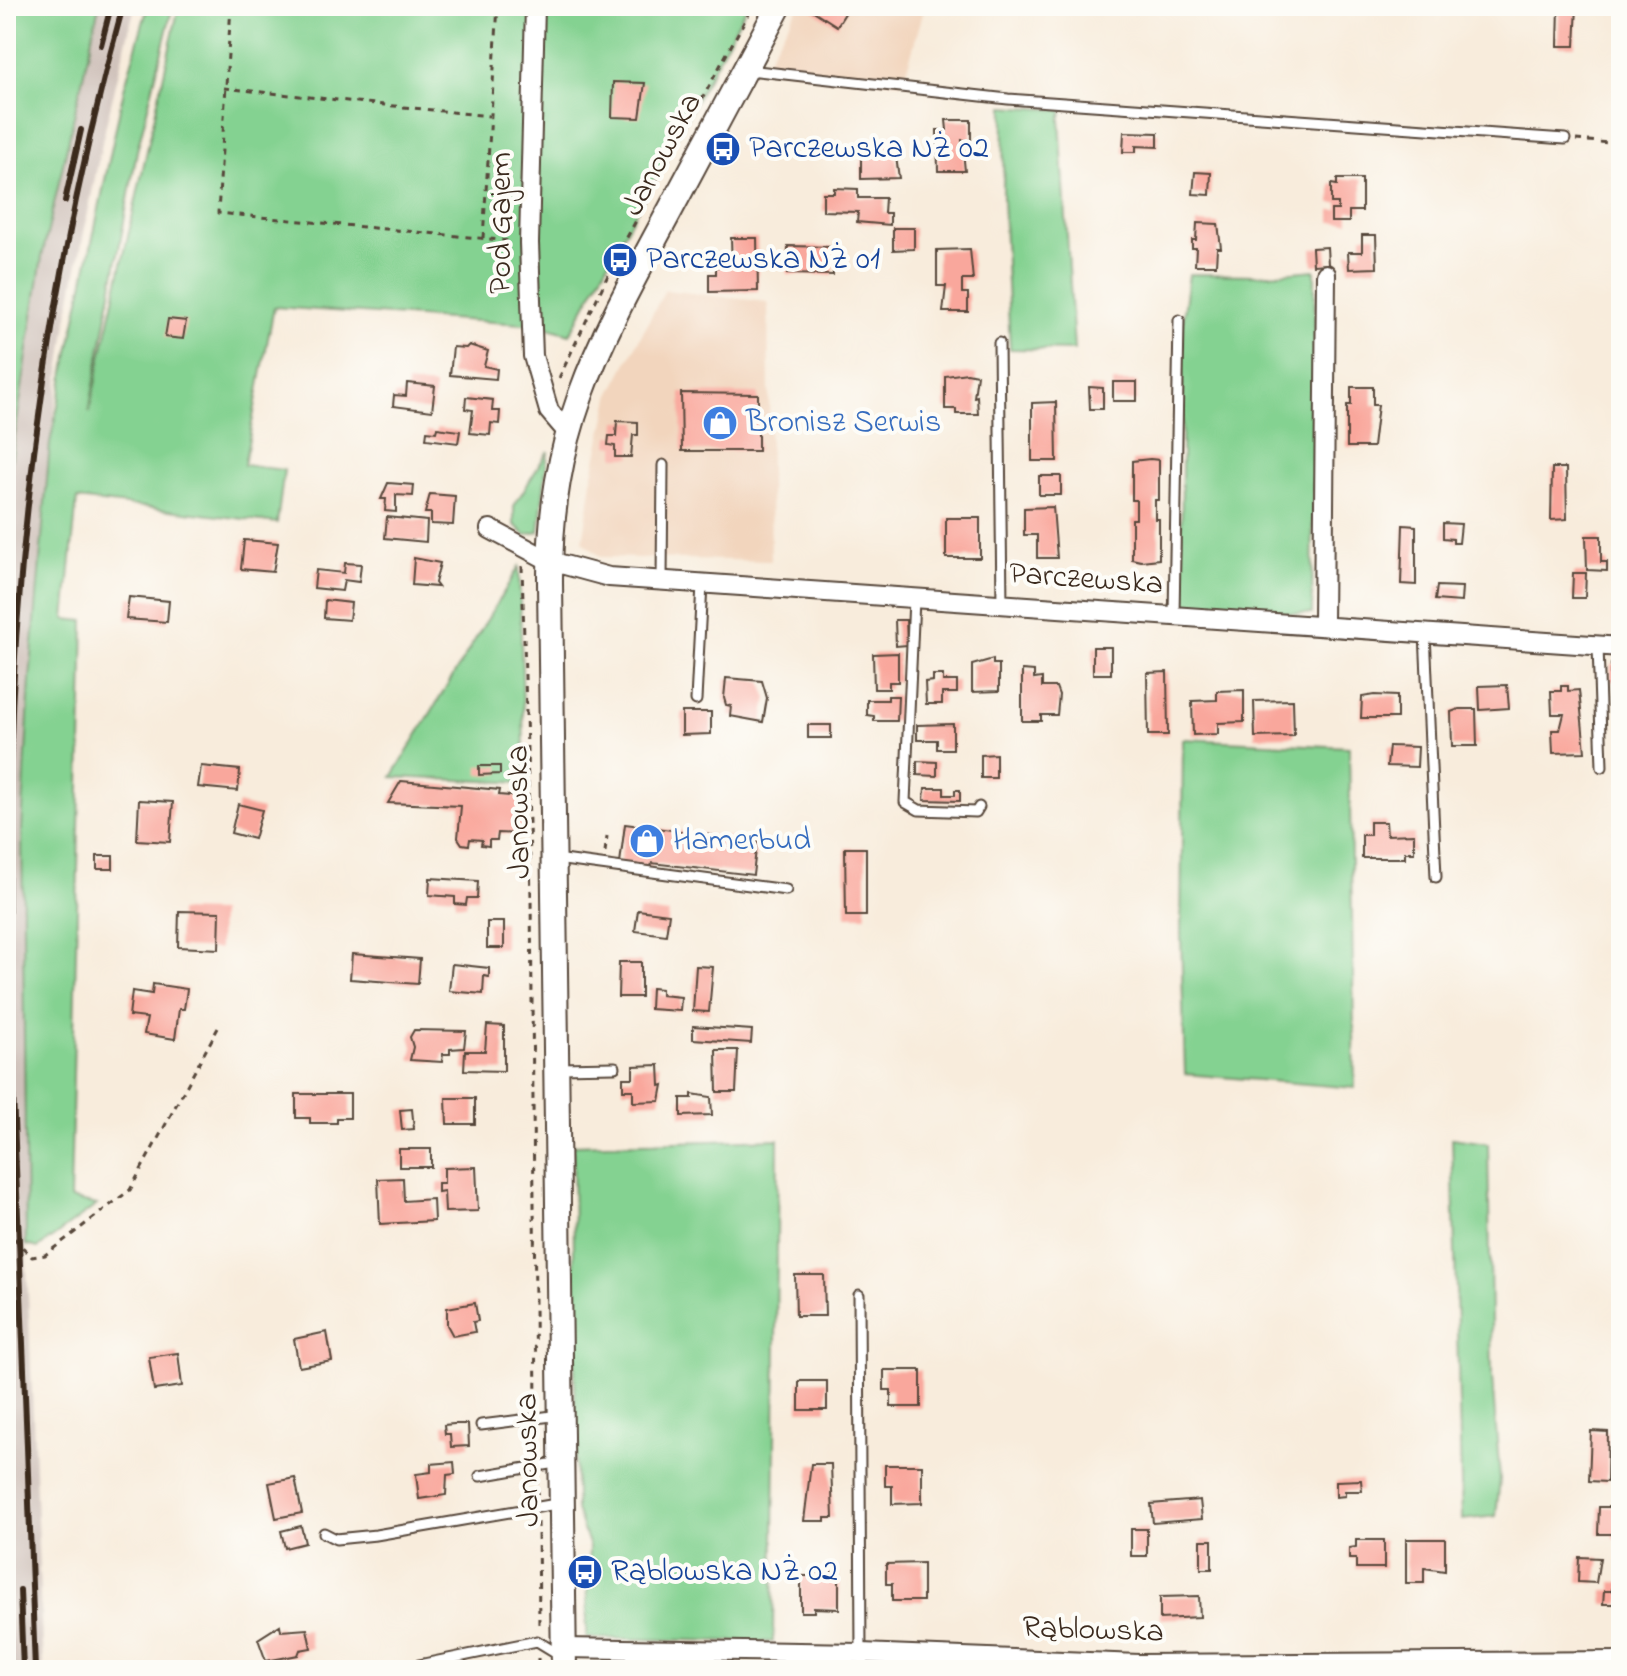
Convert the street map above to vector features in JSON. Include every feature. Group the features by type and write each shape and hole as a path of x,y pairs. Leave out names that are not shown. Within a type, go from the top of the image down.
{"street":[{"name":"Pod Gajem","path":"535,6 529,243 533,356 549,411 567,432"},
{"name":"Janowska","path":"564,1658 550,1504 548,1416 555,1068 550,561 556,487 567,432 603,335 779,6"},
{"path":"1323,625 1326,274"},
{"name":"Parczewska","path":"490,529 550,561 609,577 1621,647"},
{"name":"Rąblowska","path":"564,1658 861,1653 1139,1664 1523,1665 1621,1661"}],"lane":[{"path":"746,69 1008,99 1565,139"},
{"path":"1174,616 1179,320"},
{"path":"999,343 1002,605"},
{"path":"662,580 663,465"},
{"path":"696,700 702,584"},
{"path":"914,599 905,802 919,810 976,812 979,807"},
{"path":"1425,633 1436,877"},
{"path":"1598,646 1602,767"},
{"path":"553,859 786,890"},
{"path":"555,1068 615,1067"},
{"path":"859,1295 861,1653"},
{"path":"481,1425 548,1416"},
{"path":"480,1476 549,1463"},
{"path":"324,1533 336,1539 376,1535 550,1504"},
{"path":"394,1670 537,1641 564,1658"}],"path":[{"path":"231,6 218,213 529,243"},
{"path":"483,239 498,6"},
{"path":"224,88 489,116"},
{"path":"1565,139 1621,144"},
{"path":"522,546 550,1504 537,1641 538,1670"},
{"path":"6,1230 32,1257 45,1255 130,1190 218,1028"}],"shaded area":[{"path":"99,6 135,6 103,137 69,308 50,443 30,679 22,829 26,1245 43,1670 11,1670 6,1518 6,494 42,257"},
{"path":"799,6 925,6 903,83 762,68"},
{"path":"665,290 768,302 771,561 601,557 583,542 593,474 611,393"}],"green space":[{"path":"6,6 99,6 42,257 6,494"},
{"path":"148,6 173,6 137,151 89,412 179,6 747,6 570,334 537,325 274,307 244,465 284,470 277,523 77,499 65,619 84,621 70,1199 97,1205 38,1248 26,1245 22,829 30,679 50,443 124,89"},
{"path":"1004,106 1063,110 1060,119 1074,350 1010,349 1003,199"},
{"path":"1315,270 1312,614 1181,609 1183,321 1189,274 1257,275"},
{"path":"548,451 539,532 525,535 514,524 514,506"},
{"path":"519,567 525,783 392,777"},
{"path":"1183,739 1349,747 1355,1088 1185,1074 1181,935"},
{"path":"1452,1138 1488,1143 1492,1377 1500,1479 1496,1516 1462,1520"},
{"path":"778,1139 773,1642 586,1638 589,1547 576,1510 573,1145"}],"building":[{"path":"815,6 840,6 847,10 837,26 812,10"},
{"path":"1559,6 1577,6 1575,46 1558,46"},
{"path":"613,82 645,83 640,118 612,117"},
{"path":"946,120 971,120 971,140 962,140 965,171 938,171 937,130 947,130"},
{"path":"1124,132 1158,133 1158,147 1136,146 1136,152 1123,152"},
{"path":"894,142 899,178 861,179 861,155 867,155 867,143"},
{"path":"1195,172 1211,173 1210,195 1193,194"},
{"path":"1337,179 1362,179 1362,211 1349,211 1349,222 1331,222 1331,210 1338,210 1338,203 1331,203 1331,184 1337,185"},
{"path":"834,188 858,189 858,198 885,198 884,213 890,213 890,225 857,222 858,212 823,211 823,193 834,193"},
{"path":"1197,223 1218,224 1221,248 1217,248 1216,265 1195,265 1196,248 1192,248 1192,240 1196,240"},
{"path":"893,228 914,228 914,249 893,250"},
{"path":"1362,235 1376,235 1377,268 1349,269 1348,252 1362,252"},
{"path":"731,238 757,238 758,291 709,292 709,274 716,274 716,267 732,267"},
{"path":"788,246 833,247 833,275 787,274"},
{"path":"1327,247 1328,264 1313,265 1312,248"},
{"path":"970,249 973,280 962,280 962,293 968,293 968,312 943,312 946,286 937,286 937,250"},
{"path":"168,319 186,321 183,339 165,337"},
{"path":"469,345 488,351 484,366 497,369 496,379 450,375 453,347 466,348"},
{"path":"977,375 974,397 977,396 978,414 956,414 956,409 945,409 945,376"},
{"path":"1113,382 1137,382 1137,401 1113,401"},
{"path":"407,383 435,386 432,411 393,406 394,395 406,396"},
{"path":"1089,387 1103,388 1103,409 1090,409"},
{"path":"1351,387 1373,387 1373,405 1378,405 1373,447 1347,447 1347,405 1351,405"},
{"name":"Bronisz Serwis","path":"681,393 758,394 758,451 682,451"},
{"path":"466,397 493,400 492,411 500,411 499,424 491,423 490,435 470,433 473,410 465,409"},
{"path":"1056,402 1057,461 1032,461 1032,403"},
{"path":"617,421 638,422 638,435 633,435 631,457 615,457 615,446 608,445 609,436 616,436"},
{"path":"437,428 460,431 458,443 426,439 427,431 436,432"},
{"path":"1159,460 1159,500 1155,500 1155,519 1159,519 1159,559 1141,561 1132,559 1132,519 1136,519 1136,500 1132,500 1132,461"},
{"path":"1552,468 1566,468 1567,519 1551,520"},
{"path":"1039,476 1061,476 1061,495 1039,495"},
{"path":"388,483 414,485 413,496 396,495 396,512 385,511 386,499 381,499"},
{"path":"430,494 455,496 453,525 431,524 431,513 425,513"},
{"path":"1053,507 1057,558 1037,558 1037,535 1024,535 1024,508"},
{"path":"387,517 427,521 426,542 385,538"},
{"path":"946,518 980,518 980,558 946,558"},
{"path":"1443,523 1461,524 1459,543 1443,538"},
{"path":"1403,525 1416,526 1416,585 1401,584"},
{"path":"1586,536 1601,536 1601,562 1607,562 1607,571 1587,570"},
{"path":"244,540 278,543 273,572 241,569"},
{"path":"414,558 440,563 435,583 438,587 412,585"},
{"path":"345,563 361,564 359,582 344,580 342,591 314,588 316,570 344,573"},
{"path":"1573,573 1586,573 1585,598 1572,598"},
{"path":"1437,586 1462,587 1461,602 1435,600"},
{"path":"129,597 169,601 167,622 126,619"},
{"path":"325,600 351,603 349,620 324,618"},
{"path":"895,620 906,620 907,645 896,646"},
{"path":"1093,647 1111,647 1111,674 1093,674"},
{"path":"898,653 898,682 889,682 889,689 874,689 873,654"},
{"path":"993,659 993,664 999,664 999,691 972,692 972,665"},
{"path":"1611,664 1621,664 1621,681 1610,681"},
{"path":"1022,670 1034,671 1034,679 1042,678 1042,687 1056,687 1059,695 1057,715 1041,715 1041,721 1022,721"},
{"path":"1167,672 1168,735 1148,735 1147,673"},
{"path":"933,675 943,675 943,681 957,681 957,693 942,693 942,704 926,704 925,682 933,681"},
{"path":"726,678 762,681 767,698 763,722 730,716 731,706 726,705 724,698"},
{"path":"1507,685 1509,708 1480,710 1479,686"},
{"path":"1561,686 1568,686 1568,691 1579,690 1585,752 1553,753 1552,730 1560,730 1564,714 1552,714 1551,691 1561,691"},
{"path":"1244,690 1244,722 1218,723 1218,734 1193,735 1192,701 1217,700 1217,691"},
{"path":"888,696 898,696 897,721 874,721 874,716 867,715 867,700 888,700"},
{"path":"1397,696 1397,718 1361,718 1362,697"},
{"path":"1293,700 1294,736 1255,737 1254,701"},
{"path":"1476,709 1477,746 1452,746 1451,712"},
{"path":"682,712 711,712 711,734 682,735"},
{"path":"953,724 953,749 937,749 937,740 917,740 917,725"},
{"path":"808,725 831,725 831,738 808,738"},
{"path":"1389,746 1418,747 1417,767 1387,766"},
{"path":"996,754 996,778 981,778 981,755"},
{"path":"917,761 937,762 937,776 917,775"},
{"path":"201,766 240,770 238,791 198,787"},
{"path":"479,766 500,766 500,774 479,775"},
{"path":"401,781 500,790 499,795 523,797 521,834 498,833 497,840 489,840 489,846 481,845 482,840 470,839 469,845 462,844 458,838 461,806 388,803"},
{"path":"925,788 944,788 944,795 955,795 955,790 960,790 960,801 924,800"},
{"path":"139,800 173,802 170,842 137,840"},
{"path":"238,804 262,810 254,839 231,833"},
{"path":"1370,822 1386,822 1387,835 1414,834 1414,852 1405,852 1405,858 1362,858 1362,835 1370,835"},
{"path":"625,824 757,841 753,875 652,863 651,867 620,863"},
{"path":"845,848 866,848 866,916 846,916"},
{"path":"97,856 113,856 113,869 97,869"},
{"path":"430,878 478,881 477,898 467,898 466,905 455,904 455,897 429,895"},
{"path":"638,910 669,914 666,935 635,931"},
{"path":"179,911 220,912 219,949 178,947"},
{"path":"487,922 504,922 504,948 487,948"},
{"path":"352,954 420,959 418,984 350,979"},
{"path":"619,962 641,962 641,997 618,997"},
{"path":"452,964 489,968 489,977 484,976 483,994 449,991"},
{"path":"696,966 713,967 709,1012 693,1011"},
{"path":"153,984 187,989 184,1009 179,1009 175,1039 144,1034 147,1018 129,1016 132,991 152,994"},
{"path":"651,988 661,989 661,995 681,997 680,1011 650,1009"},
{"path":"487,1025 504,1026 504,1071 464,1070 465,1051 485,1051"},
{"path":"693,1026 752,1030 751,1043 693,1039"},
{"path":"414,1030 466,1031 464,1048 450,1049 450,1054 443,1054 442,1062 410,1060 413,1047 410,1037"},
{"path":"716,1050 738,1050 736,1092 717,1092"},
{"path":"659,1065 660,1086 663,1085 660,1101 633,1102 633,1090 623,1090 623,1078 633,1078 633,1066"},
{"path":"296,1094 350,1094 350,1118 337,1118 337,1123 310,1123 310,1118 296,1118"},
{"path":"692,1094 711,1097 712,1115 681,1116 681,1098 692,1098"},
{"path":"446,1098 475,1098 475,1124 447,1124"},
{"path":"412,1109 414,1129 402,1130 400,1110"},
{"path":"399,1149 431,1149 431,1167 399,1167"},
{"path":"476,1167 478,1211 445,1212 444,1191 438,1192 438,1183 444,1183 444,1168"},
{"path":"403,1178 404,1201 433,1199 434,1221 380,1224 378,1179"},
{"path":"795,1275 824,1275 825,1316 796,1316"},
{"path":"475,1303 478,1321 473,1322 475,1332 453,1336 447,1325 447,1308"},
{"path":"327,1332 332,1361 299,1367 294,1339"},
{"path":"178,1353 182,1386 154,1390 149,1357"},
{"path":"884,1370 921,1370 921,1407 891,1407 891,1390 884,1390"},
{"path":"799,1381 827,1381 827,1410 799,1410"},
{"path":"468,1424 469,1446 451,1447 450,1434 445,1434 444,1425"},
{"path":"1591,1431 1608,1432 1607,1482 1589,1481"},
{"path":"454,1462 455,1474 447,1475 446,1495 419,1499 416,1474 431,1472 431,1464"},
{"path":"811,1464 831,1464 833,1518 825,1518 825,1521 804,1521"},
{"path":"885,1465 922,1465 922,1503 892,1504 892,1486 885,1486"},
{"path":"295,1478 302,1513 276,1518 269,1483"},
{"path":"1361,1480 1362,1491 1345,1491 1345,1496 1336,1497 1336,1481"},
{"path":"1200,1500 1202,1519 1153,1523 1151,1504"},
{"path":"1599,1507 1621,1507 1621,1540 1613,1539 1613,1534 1598,1534"},
{"path":"301,1526 305,1543 285,1548 281,1531"},
{"path":"1131,1529 1147,1529 1147,1556 1131,1556"},
{"path":"1406,1539 1445,1539 1445,1571 1424,1568 1424,1583 1406,1583"},
{"path":"1201,1540 1212,1540 1212,1569 1201,1569"},
{"path":"1356,1540 1384,1540 1384,1568 1356,1568 1356,1559 1349,1559 1349,1548 1356,1547"},
{"path":"1579,1557 1600,1558 1596,1583 1578,1582"},
{"path":"923,1563 923,1601 892,1601 892,1584 886,1584 886,1564"},
{"path":"814,1572 839,1572 839,1609 814,1608 814,1612 801,1612 801,1576 814,1576"},
{"path":"1612,1582 1621,1582 1621,1604 1603,1604 1604,1591 1612,1591"},
{"path":"1199,1596 1200,1617 1160,1619 1160,1597"},
{"path":"280,1625 281,1631 307,1629 311,1648 300,1650 298,1655 266,1661 258,1639"}],"railway":[{"path":"101,45 111,6"},
{"path":"35,1670 10,1006 8,848 13,696 29,496 57,298 76,200 123,6"},
{"path":"65,201 81,130"},
{"path":"20,1590 23,1670"}],"place":[{"name":"Parczewska NŻ 02","path":"723,149"},
{"name":"Parczewska NŻ 01","path":"620,260"},
{"name":"Bronisz Serwis","path":"720,423"},
{"name":"Hamerbud","path":"647,841"},
{"name":"Rąblowska NŻ 02","path":"585,1572"}]}
